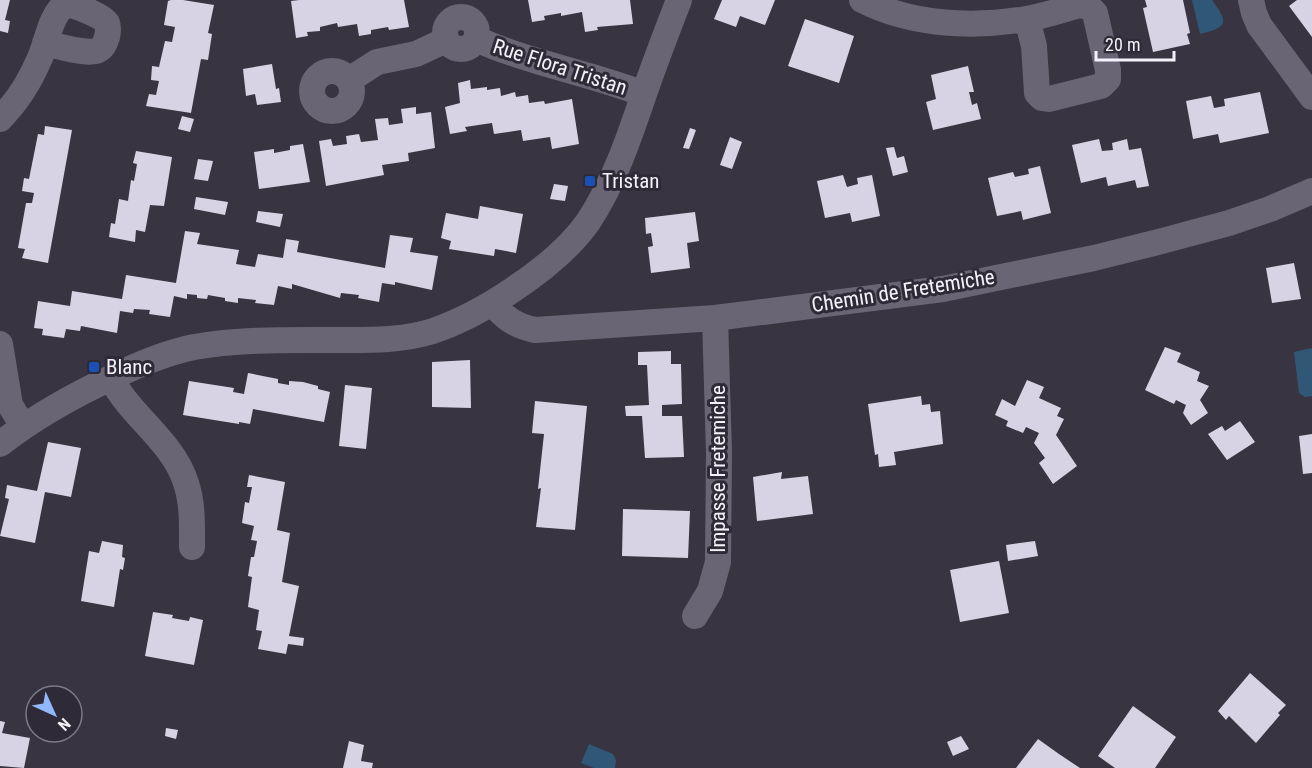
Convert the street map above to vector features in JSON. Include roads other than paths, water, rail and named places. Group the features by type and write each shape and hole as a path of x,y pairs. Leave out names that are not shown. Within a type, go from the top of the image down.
{"street":[{"path":"0,444 23,426 65,400 170,352 219,344 401,338 432,331 464,319 493,303 548,264 586,224 600,202 616,170 679,0"},
{"path":"862,0 894,13 926,21 973,23 1027,19"},
{"path":"1251,0 1259,25 1312,98"},
{"name":"Rue Flora Tristan","path":"349,80 377,62 417,54 446,40 445,30 450,20 455,18 471,19 504,51 614,82 644,94"},
{"path":"0,119 32,76 45,43"},
{"name":"Chemin de Fretemiche","path":"493,303 511,322 535,330 715,318 943,289 1094,258 1229,222 1270,209 1312,191"},
{"name":"Impasse Fretemiche","path":"695,616 710,591 718,562 719,453 715,318"},
{"path":"0,344 10,405 23,426"},
{"path":"111,378 124,401 162,443 181,471 190,498 192,547"}],"water":[{"path":"1192,0 1212,0 1223,19 1221,26 1200,34"},
{"path":"1312,348 1312,396 1305,397 1299,393 1294,352"},
{"path":"589,744 613,754 616,760 615,768 594,768 581,763"}],"place":[{"name":"Tristan","path":"590,181"},
{"name":"Blanc","path":"94,367"}]}
